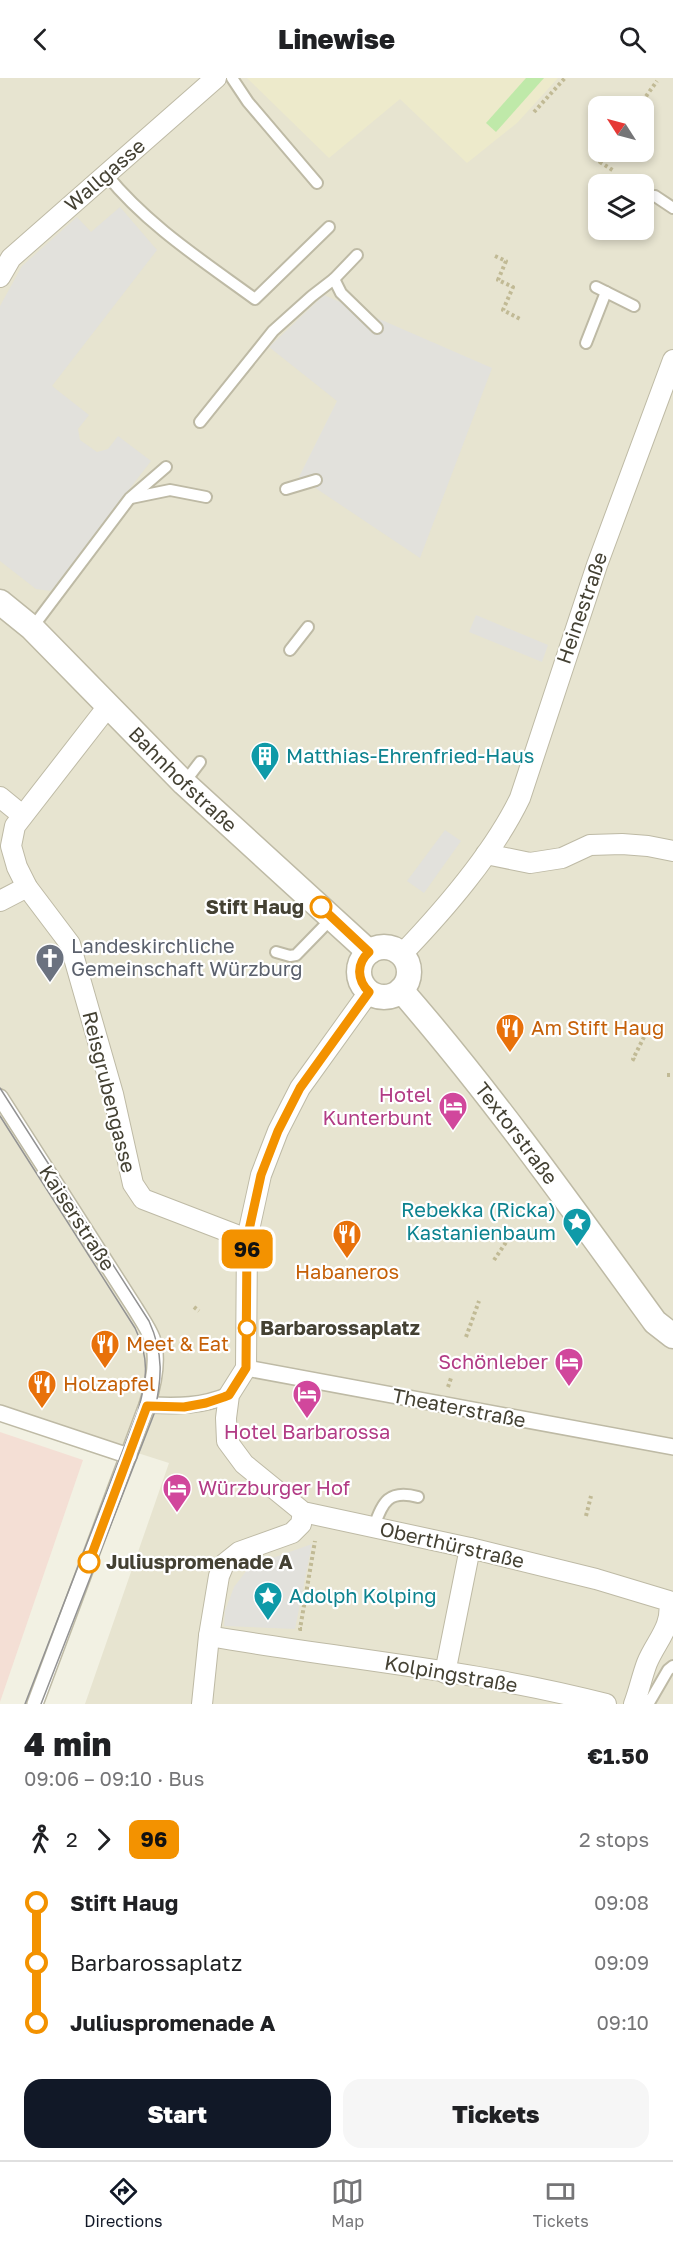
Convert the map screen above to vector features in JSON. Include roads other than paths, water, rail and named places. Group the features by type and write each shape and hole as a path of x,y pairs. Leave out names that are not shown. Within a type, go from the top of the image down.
{"street":[{"name":"Wallgasse","path":"0,277 11,258 216,78"},
{"name":"Heinestraße","path":"402,954 424,931 486,854 506,826 520,798 597,565 673,360"},
{"name":"Bahnhofstraße","path":"0,602 32,628 183,783 369,952"},
{"name":"Reisgrubengasse","path":"108,705 22,815 15,826 11,846 17,867 27,887 70,944 113,1094 133,1184 144,1199 247,1239"},
{"path":"0,797 22,815"},
{"path":"486,854 530,863 562,858 590,845 622,844 673,851"},
{"path":"0,901 27,887"},
{"path":"389,948 402,954 406,961 408,976 401,990 386,997 369,992 360,980 359,972 363,957 376,949 389,948"},
{"name":"Textorstraße","path":"401,990 462,1061 563,1194 655,1322 673,1336"},
{"path":"35,1704 147,1406 184,1407 206,1403 229,1395 246,1368 247,1239 261,1175 288,1109 313,1068 369,992"},
{"name":"Kaiserstraße","path":"0,1097 135,1308 153,1340 152,1390 147,1406"},
{"name":"Theaterstraße","path":"246,1368 673,1447"},
{"name":"Oberthürstraße","path":"229,1395 226,1418 227,1442 244,1464 303,1512 470,1548 596,1579 671,1601"},
{"path":"0,1413 129,1456"},
{"path":"202,1704 209,1636 219,1576 224,1564 239,1552 292,1533 301,1524 303,1512"},
{"path":"445,1672 470,1548"},
{"path":"635,1701 648,1661 669,1625 671,1601"},
{"name":"Kolpingstraße","path":"209,1636 445,1672 563,1693 606,1704"}],"lane":[{"path":"232,78 248,102 317,183"},
{"path":"106,174 120,192 164,231 255,299 329,227"},
{"path":"654,196 670,206 673,194"},
{"path":"200,422 273,331 334,279 357,255"},
{"path":"334,279 341,294 377,328"},
{"path":"586,343 601,290 634,306"},
{"path":"32,628 130,498 166,467"},
{"path":"286,489 316,480"},
{"path":"130,498 170,490 206,497"},
{"path":"290,650 308,627"},
{"path":"183,783 200,762"},
{"path":"276,952 290,956 296,955 332,918"},
{"path":"374,1527 380,1507 389,1498 400,1493 418,1497"},
{"path":"635,1701 650,1701 668,1670 673,1666"}],"tram line":[{"path":"0,1088 149,1321 157,1345 160,1367 154,1414 41,1704"},
{"path":"0,1116 135,1328 143,1349 146,1369 138,1411 25,1704"}],"place":[{"name":"Matthias-Ehrenfried-Haus","path":"265,782"},
{"name":"Stift Haug","path":"321,907"},
{"name":"Landeskirchliche Gemeinschaft Würzburg","path":"50,984"},
{"name":"Am Stift Haug","path":"510,1054"},
{"name":"Hotel Kunterbunt","path":"453,1132"},
{"name":"Rebekka (Ricka) Kastanienbaum","path":"577,1248"},
{"name":"Habaneros","path":"347,1260"},
{"name":"Barbarossaplatz","path":"247,1328"},
{"name":"Meet & Eat","path":"105,1370"},
{"name":"Schönleber","path":"569,1388"},
{"name":"Holzapfel","path":"42,1410"},
{"name":"Hotel Barbarossa","path":"307,1420"},
{"name":"Würzburger Hof","path":"177,1514"},
{"name":"Juliuspromenade A","path":"89,1562"},
{"name":"Adolph Kolping","path":"268,1622"}]}
